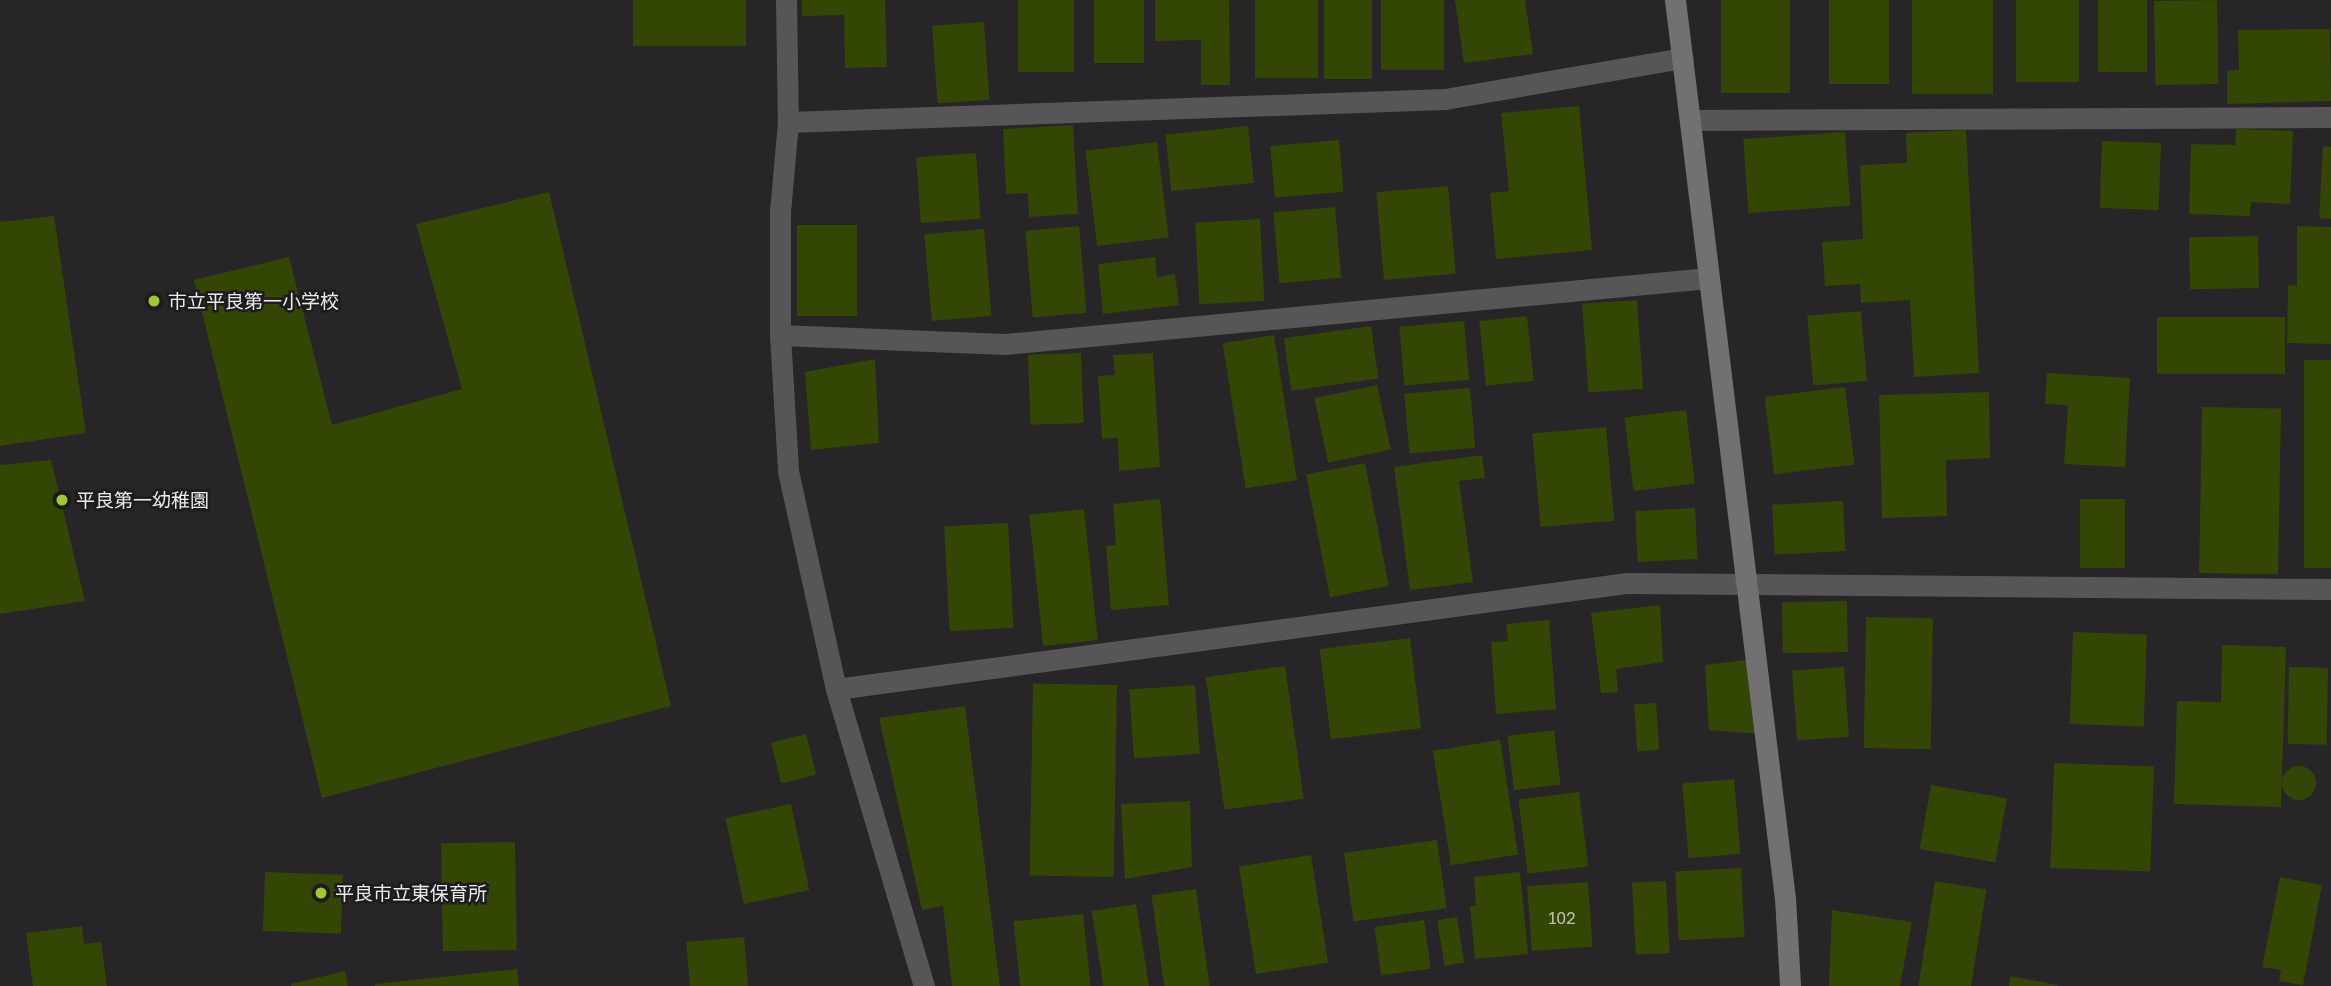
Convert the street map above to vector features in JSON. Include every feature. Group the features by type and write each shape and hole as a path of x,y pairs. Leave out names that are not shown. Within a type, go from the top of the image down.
{"street":[{"path":"786,0 788,122 780,212 780,335 788,471 836,689 924,986"},
{"path":"1675,0 1692,120 1743,583 1785,898 1790,986"},
{"path":"788,122 1445,99 1682,58"},
{"path":"1692,120 2331,117"},
{"path":"780,335 1005,344 1709,278"},
{"path":"836,689 1535,592 1626,583 2080,590 2331,589"}],"building":[{"path":"633,0 746,0 746,46 633,46"},
{"path":"802,0 885,0 887,67 845,68 844,15 802,16"},
{"path":"1018,0 1074,0 1074,72 1018,72"},
{"path":"1094,0 1144,0 1144,63 1094,63"},
{"path":"1155,0 1229,0 1230,85 1201,85 1201,40 1155,41"},
{"path":"1255,0 1318,0 1318,78 1255,78"},
{"path":"1324,0 1372,0 1372,79 1324,79"},
{"path":"1381,0 1444,0 1444,70 1381,70"},
{"path":"1455,0 1525,0 1533,54 1464,63"},
{"path":"1721,0 1790,0 1790,93 1721,93"},
{"path":"1829,0 1889,0 1889,84 1829,84"},
{"path":"1912,0 1993,0 1993,94 1912,94"},
{"path":"2016,0 2079,0 2079,82 2016,82"},
{"path":"2098,0 2147,0 2147,72 2098,72"},
{"path":"2217,0 2218,84 2155,85 2154,1"},
{"path":"984,22 989,100 938,103 932,26"},
{"path":"2330,29 2331,101 2227,104 2227,71 2239,70 2238,30"},
{"path":"1579,106 1592,250 1496,259 1490,193 1509,191 1501,113"},
{"path":"1073,125 1078,214 1029,217 1028,193 1006,194 1003,129"},
{"path":"1248,126 1254,183 1171,191 1165,135"},
{"path":"2236,129 2293,131 2290,204 2251,202 2250,216 2189,214 2191,144 2235,145"},
{"path":"1966,130 1979,373 1914,377 1910,300 1861,303 1860,284 1825,286 1822,242 1863,239 1860,165 1907,163 1906,133"},
{"path":"1845,132 1850,206 1748,213 1743,139"},
{"path":"1339,140 1344,192 1275,198 1270,146"},
{"path":"2102,141 2161,143 2159,210 2100,208"},
{"path":"1157,142 1169,237 1097,246 1086,151"},
{"path":"2323,146 2331,147 2331,219 2319,218"},
{"path":"976,153 981,219 921,223 916,157"},
{"path":"1448,186 1456,274 1384,280 1376,192"},
{"path":"549,192 671,706 322,798 194,280 289,257 332,425 462,389 416,224"},
{"path":"1335,207 1341,278 1279,283 1273,212"},
{"path":"54,216 86,433 0,446 0,222"},
{"path":"1260,219 1264,301 1199,304 1195,222"},
{"path":"797,225 857,225 857,316 797,316"},
{"path":"1079,226 1087,313 1033,317 1025,231"},
{"path":"2297,226 2331,227 2331,344 2287,343 2288,285 2297,286"},
{"path":"984,229 992,316 932,321 924,234"},
{"path":"2258,236 2259,288 2190,289 2189,237"},
{"path":"1155,257 1157,277 1175,274 1179,305 1103,314 1098,264"},
{"path":"1637,300 1643,389 1588,393 1582,304"},
{"path":"1861,311 1867,381 1813,385 1807,316"},
{"path":"1527,316 1534,381 1486,386 1479,321"},
{"path":"2157,317 2285,317 2285,374 2157,374"},
{"path":"1464,321 1469,380 1404,385 1399,327"},
{"path":"1371,326 1378,378 1291,391 1284,338"},
{"path":"1274,335 1297,480 1246,488 1223,343"},
{"path":"1081,353 1083,423 1030,425 1028,355"},
{"path":"1153,353 1160,467 1119,471 1118,438 1102,439 1098,376 1115,375 1113,355"},
{"path":"875,359 879,443 811,450 805,372"},
{"path":"2304,360 2331,360 2331,568 2304,568"},
{"path":"2047,373 2130,378 2125,467 2064,464 2068,405 2045,404"},
{"path":"1377,385 1391,450 1328,463 1314,398"},
{"path":"1845,387 1855,464 1774,474 1765,397"},
{"path":"1470,388 1475,448 1409,454 1404,394"},
{"path":"1989,392 1990,458 1946,460 1947,516 1882,518 1879,395"},
{"path":"2202,407 2281,408 2278,574 2199,573"},
{"path":"1686,410 1695,483 1633,491 1624,418"},
{"path":"1606,427 1614,521 1540,527 1532,433"},
{"path":"1482,455 1485,478 1459,481 1473,582 1410,590 1394,467"},
{"path":"51,460 85,601 0,614 0,465"},
{"path":"1365,463 1389,586 1330,597 1306,474"},
{"path":"1160,499 1169,605 1111,610 1106,546 1116,545 1113,504"},
{"path":"2080,499 2125,499 2125,568 2080,568"},
{"path":"1843,501 1846,551 1775,555 1772,505"},
{"path":"1695,508 1698,559 1638,562 1635,511"},
{"path":"1084,509 1098,640 1043,646 1029,515"},
{"path":"1008,523 1013,628 950,631 944,526"},
{"path":"1847,601 1848,652 1783,653 1782,602"},
{"path":"1660,605 1663,662 1616,669 1618,692 1601,693 1591,613"},
{"path":"1866,617 1933,618 1931,749 1864,748"},
{"path":"1549,620 1556,709 1496,714 1491,642 1508,641 1506,624"},
{"path":"2073,632 2147,635 2144,727 2070,724"},
{"path":"1410,638 1421,728 1331,739 1320,649"},
{"path":"2222,645 2286,647 2281,807 2174,804 2177,701 2221,702"},
{"path":"1753,659 1760,734 1709,730 1705,665"},
{"path":"1285,666 1304,799 1224,810 1206,677"},
{"path":"1844,667 1849,737 1797,740 1792,671"},
{"path":"2289,667 2328,668 2327,745 2288,744"},
{"path":"1033,684 1117,685 1114,877 1030,876"},
{"path":"1195,685 1200,754 1134,758 1129,690"},
{"path":"1656,703 1659,750 1637,751 1634,705"},
{"path":"965,706 1000,986 952,986 943,906 922,910 879,718"},
{"path":"1554,730 1561,785 1514,790 1507,736"},
{"path":"806,734 816,775 781,783 771,743"},
{"path":"1500,740 1518,855 1451,865 1433,751"},
{"path":"2054,763 2154,766 2150,871 2050,868"},
{"path":"2299,766 2311,771 2316,783 2311,795 2299,800 2287,795 2282,783 2287,771"},
{"path":"1734,779 1741,854 1689,858 1682,784"},
{"path":"1931,785 2007,798 1996,862 1920,849"},
{"path":"1579,792 1588,866 1528,874 1518,799"},
{"path":"1190,801 1192,867 1125,879 1121,804"},
{"path":"791,804 809,890 744,904 725,818"},
{"path":"1437,840 1447,908 1354,921 1344,853"},
{"path":"515,842 517,950 443,951 441,843"},
{"path":"1311,855 1328,963 1256,974 1239,866"},
{"path":"1741,868 1745,937 1679,940 1675,871"},
{"path":"265,872 343,875 341,934 263,931"},
{"path":"1520,872 1528,954 1475,959 1470,906 1476,906 1474,877"},
{"path":"2280,877 2322,885 2303,985 2279,981 2281,970 2262,967"},
{"path":"1666,881 1670,953 1636,955 1632,883"},
{"path":"1935,881 1986,889 1971,986 1918,986"},
{"path":"1588,882 1593,947 1532,951 1527,886"},
{"path":"1196,889 1210,986 1164,986 1151,895"},
{"path":"1136,904 1149,986 1103,986 1092,911"},
{"path":"1832,910 1912,922 1900,986 1829,986"},
{"path":"1083,914 1091,986 1020,986 1013,921"},
{"path":"1457,917 1464,962 1444,966 1437,920"},
{"path":"1424,920 1431,969 1381,975 1374,927"},
{"path":"82,926 84,944 101,942 107,986 33,986 26,933"},
{"path":"744,937 748,986 690,986 686,942"},
{"path":"517,969 519,986 375,986 375,984"},
{"path":"345,971 348,986 291,986 291,984"},
{"path":"2010,976 2058,985 2009,986"}],"place":[{"name":"市立平良第一小学校","path":"154,301"},
{"name":"平良第一幼稚園","path":"62,500"},
{"name":"平良市立東保育所","path":"321,893"}]}
